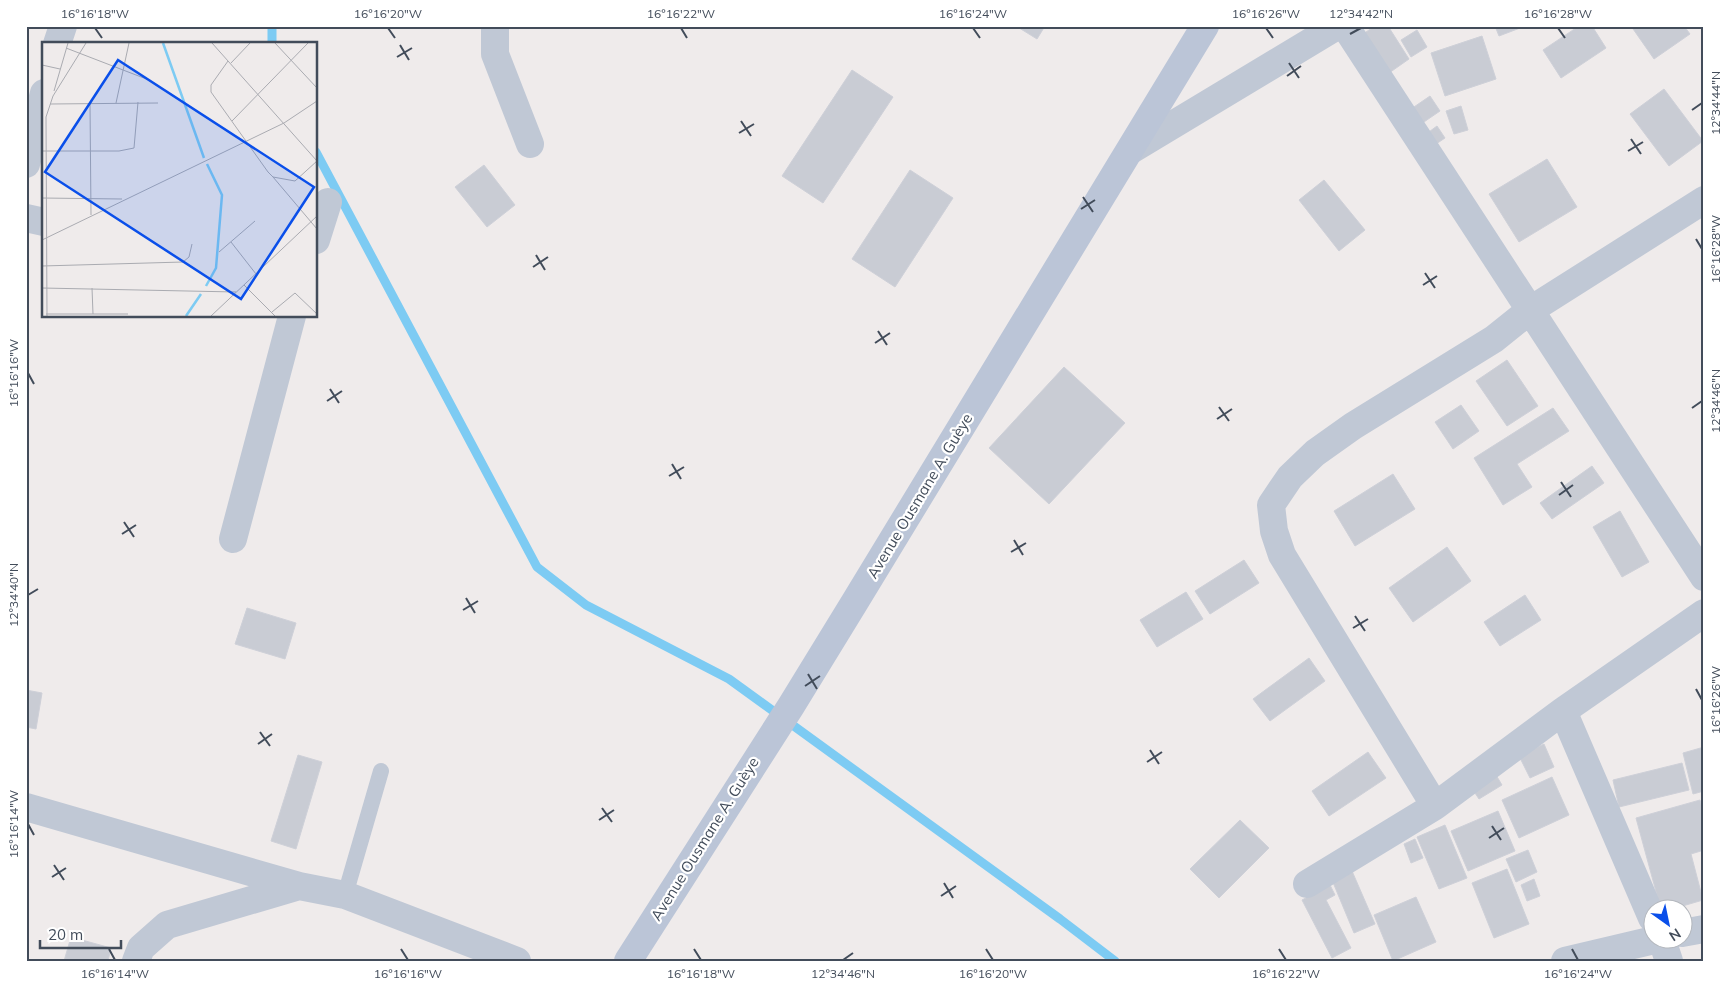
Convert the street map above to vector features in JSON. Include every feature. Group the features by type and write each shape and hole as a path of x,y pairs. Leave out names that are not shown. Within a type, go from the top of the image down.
{"street":[{"path":"58,42 63,26"},
{"path":"495,26 495,54 530,144"},
{"name":"Avenue Ousmane A. Guèye","path":"628,961 784,717 1205,26"},
{"path":"1131,150 1337,26"},
{"path":"1345,26 1704,577"},
{"path":"26,164 37,95"},
{"path":"1434,806 1282,555 1274,531 1271,506 1290,477 1315,453 1353,426 1494,339 1529,311 1704,200"},
{"path":"318,234 328,202"},
{"path":"26,218 42,222"},
{"path":"233,539 291,318"},
{"path":"1307,884 1434,806 1562,711 1704,613"},
{"path":"1562,711 1644,900"},
{"path":"26,807 299,886 345,895 517,961"},
{"path":"136,961 141,948 167,925 299,886"},
{"path":"1565,961 1642,943"}],"lane":[{"path":"345,895 381,771"}],"building":[{"path":"1016,26 1045,26 1037,39"},
{"path":"1375,26 1388,26 1409,59 1389,73 1363,34"},
{"path":"1495,26 1519,26 1520,28 1499,36"},
{"path":"1579,26 1592,26 1606,48 1561,78 1543,50"},
{"path":"1631,26 1684,26 1690,34 1654,59"},
{"path":"1417,30 1427,47 1411,57 1401,40"},
{"path":"1482,36 1496,79 1445,96 1431,53"},
{"path":"852,70 893,97 823,203 782,176"},
{"path":"1664,89 1703,141 1669,166 1630,114"},
{"path":"1430,96 1440,111 1421,124 1411,109"},
{"path":"1461,106 1468,130 1454,134 1446,111"},
{"path":"1437,126 1445,138 1430,148 1422,137"},
{"path":"1547,159 1577,207 1519,242 1489,194"},
{"path":"484,165 515,205 487,227 455,187"},
{"path":"910,170 953,198 895,287 852,259"},
{"path":"1324,180 1365,230 1339,251 1299,200"},
{"path":"1507,360 1538,406 1507,426 1476,381"},
{"path":"1064,367 1125,423 1049,504 989,448"},
{"path":"1461,405 1479,431 1453,449 1435,422"},
{"path":"1553,408 1569,431 1517,464 1532,487 1503,505 1474,458"},
{"path":"1592,466 1604,483 1552,519 1540,503"},
{"path":"1393,474 1415,509 1355,546 1334,511"},
{"path":"1620,511 1649,562 1622,577 1593,527"},
{"path":"1447,547 1471,581 1413,622 1389,588"},
{"path":"1244,560 1259,583 1210,614 1195,591"},
{"path":"1186,592 1203,619 1157,647 1140,620"},
{"path":"1525,595 1541,620 1500,646 1484,622"},
{"path":"247,608 296,623 285,659 235,644"},
{"path":"1309,658 1325,681 1270,721 1253,699"},
{"path":"26,690 42,693 36,729 26,727"},
{"path":"1544,744 1554,767 1530,778 1519,756"},
{"path":"1704,747 1704,791 1693,794 1683,753"},
{"path":"1368,752 1386,778 1329,816 1312,791"},
{"path":"298,755 322,762 296,849 271,841"},
{"path":"1682,763 1689,790 1619,807 1613,780"},
{"path":"1496,775 1502,785 1479,799 1473,790"},
{"path":"1552,777 1569,815 1519,838 1502,800"},
{"path":"1700,800 1704,815 1704,850 1691,854 1703,900 1692,903 1692,900 1658,900 1636,818"},
{"path":"1498,811 1515,851 1468,871 1451,831"},
{"path":"1240,820 1269,848 1219,898 1190,869"},
{"path":"1445,825 1467,878 1439,889 1417,837"},
{"path":"1415,839 1423,858 1411,863 1404,844"},
{"path":"1528,850 1537,872 1516,882 1506,859"},
{"path":"1507,869 1529,924 1494,938 1472,883"},
{"path":"1352,871 1375,924 1354,933 1332,880"},
{"path":"1534,879 1540,896 1527,901 1521,885"},
{"path":"1330,885 1335,895 1326,900 1351,948 1332,958 1302,900"},
{"path":"1416,897 1436,942 1393,961 1374,915"},
{"path":"71,937 111,948 108,961 64,961"}],"waterway":[{"path":"272,26 272,42"},
{"path":"318,156 537,567 586,605 729,679 1115,961"}]}
